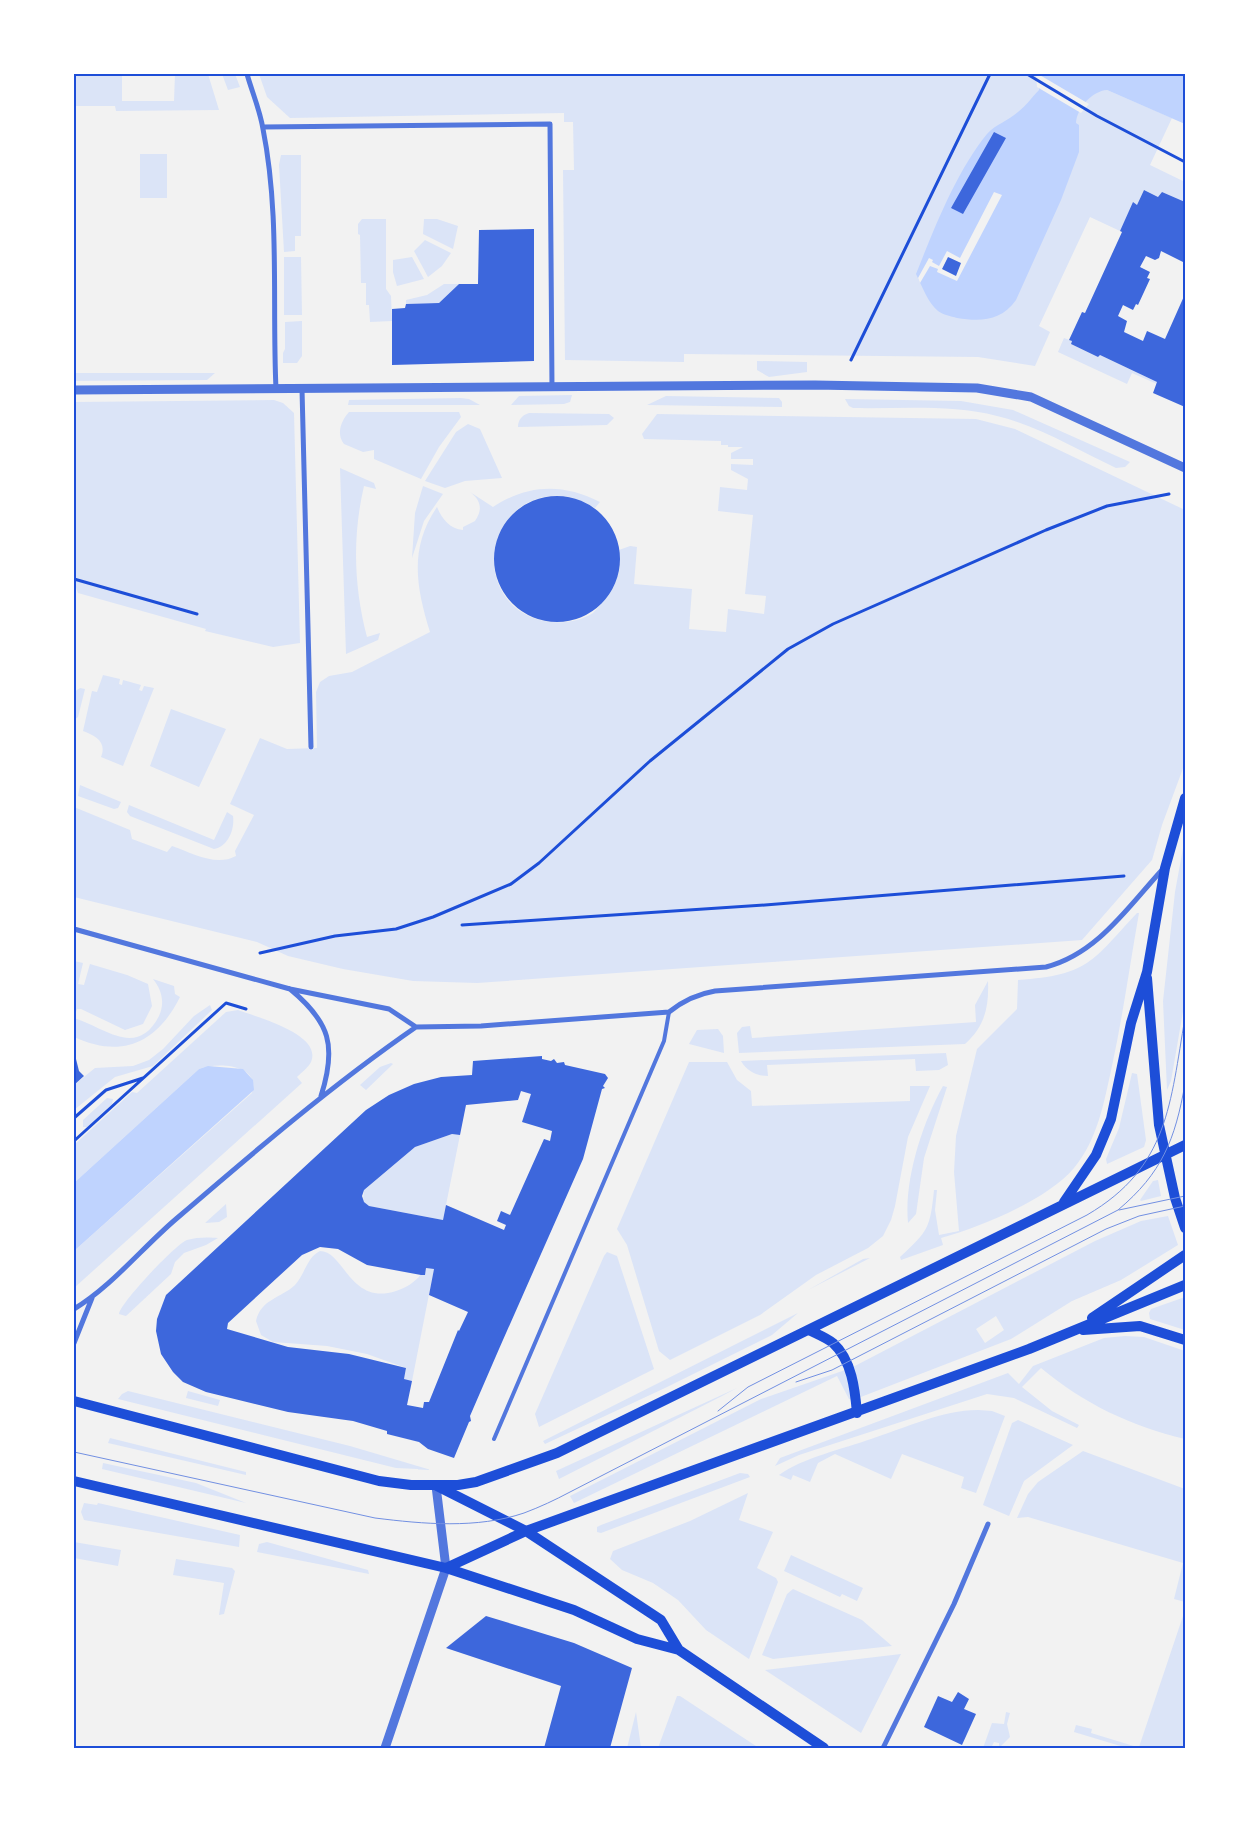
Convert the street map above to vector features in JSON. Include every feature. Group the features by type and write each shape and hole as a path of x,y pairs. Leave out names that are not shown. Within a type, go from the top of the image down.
{"main road":[{"path":"1064,1203 1096,1155 1106,1134 1121,1077 1132,1023 1147,972 1164,868 1185,798"},
{"path":"1147,972 1159,1125 1165,1155 1185,1228"},
{"path":"74,1401 379,1480 436,1486 476,1482 557,1453 1185,1145"},
{"path":"1072,1331 1185,1255"},
{"path":"446,1568 526,1532 754,1448 857,1413 1072,1331 1185,1285"},
{"path":"1072,1331 1140,1326 1185,1340"},
{"path":"809,1330 833,1343 846,1362 854,1388 857,1413"},
{"path":"74,1481 446,1568 574,1610 636,1639 678,1650 824,1748"},
{"path":"436,1486 526,1532 661,1620 678,1650"}],"street":[{"path":"247,74 263,127 272,208 276,389"},
{"path":"263,127 550,124 552,387"},
{"path":"74,390 837,386 997,390 1031,397 1053,406 1185,468"},
{"path":"302,389 311,746"},
{"path":"74,929 290,989 389,1009 416,1027 481,1026 669,1012 683,1001 700,994 716,991 1046,967 1078,955 1110,928 1164,868"},
{"path":"290,989 318,1015 326,1034 326,1080 321,1097"},
{"path":"74,1308 92,1298 176,1218 321,1097 416,1027"},
{"path":"74,1343 92,1298"},
{"path":"386,1748 446,1568 436,1486"},
{"path":"883,1748 954,1604 988,1524"}],"lane":[{"path":"494,1439 664,1042 669,1012"}],"path":[{"path":"851,360 990,74"},
{"path":"1027,74 1097,116 1185,162"},
{"path":"260,952 335,936 396,929 433,917 511,884 539,863 650,761 788,648 833,624 1106,506 1169,494"},
{"path":"74,579 197,614"},
{"path":"462,925 765,905 1124,876"},
{"path":"74,1142 226,1004 246,1009"},
{"path":"74,1118 106,1090 144,1078"}],"shaded area":[{"path":"74,74 122,74 122,101 174,101 175,74 208,74 219,110 116,111 115,106 74,106"},
{"path":"222,74 235,74 240,87 228,90"},
{"path":"259,74 1076,74 1107,90 1172,118 1150,165 1185,182 1185,202 1162,192 1158,197 1144,190 1137,205 1133,203 1120,231 1090,217 1039,326 1050,332 1035,366 978,357 684,354 684,362 565,360 563,170 574,170 573,122 564,122 564,113 290,118 267,97"},
{"path":"140,154 167,154 167,198 140,198"},
{"path":"281,155 301,155 301,236 295,236 295,251 284,252 279,165"},
{"path":"362,219 386,219 386,289 391,296 392,321 370,322 369,305 366,305 366,283 361,283 358,224"},
{"path":"424,219 437,219 458,226 453,249 423,234"},
{"path":"425,240 451,253 442,266 428,277 414,251"},
{"path":"284,257 301,257 302,315 284,315"},
{"path":"412,257 424,279 397,286 393,272 393,260"},
{"path":"444,284 459,284 439,303 406,304 406,300 427,295"},
{"path":"302,321 302,356 297,363 283,363 285,322"},
{"path":"1064,338 1072,341 1071,344 1098,357 1100,355 1157,382 1157,384 1132,373 1127,384 1058,352"},
{"path":"757,361 807,362 807,372 769,377 757,370"},
{"path":"74,373 215,373 207,380 74,381"},
{"path":"572,395 570,402 564,404 511,405 519,396"},
{"path":"666,396 779,398 782,402 782,407 647,405"},
{"path":"469,399 480,405 348,405 349,400"},
{"path":"845,399 961,401 1013,410 1130,462 1125,467 1116,468 1043,432 1012,420 980,412 944,408 853,408 849,406"},
{"path":"274,400 283,403 294,413 300,643 273,647 205,631 206,629 78,593 74,582 74,402"},
{"path":"349,412 459,412 461,417 439,447 421,479 374,459 374,450 363,452 344,444 340,432 344,419"},
{"path":"529,413 609,414 614,418 607,425 518,427 521,418"},
{"path":"657,414 976,419 1015,429 1185,510 1185,763 1162,825 1152,860 1082,940 477,983 413,981 343,969 288,956 257,942 74,897 74,807 130,830 132,839 167,852 172,846 212,860 228,859 236,856 235,851 254,815 230,804 260,738 287,749 317,748 316,692 320,682 329,676 352,672 430,632 421,599 419,583 419,553 422,538 428,522 437,507 441,516 454,528 463,530 463,527 475,521 478,517 480,505 477,498 470,492 493,507 519,494 532,490 546,489 573,492 600,502 595,508 579,500 562,496 536,499 516,510 501,531 496,542 494,555 497,581 511,603 521,612 532,617 557,622 582,618 593,613 607,598 617,579 620,564 619,550 630,546 637,547 634,584 692,589 689,629 726,632 728,609 764,614 766,596 745,594 753,515 718,511 720,487 747,490 748,479 731,470 731,464 753,465 753,459 731,459 731,453 743,447 728,447 728,445 721,445 721,441 644,439 642,434"},
{"path":"468,424 480,429 502,478 465,481 445,488 425,481 456,432"},
{"path":"340,468 374,483 376,489 364,486 356,543 356,562 359,600 367,637 380,633 378,640 346,654"},
{"path":"423,486 443,494 424,521 412,558 415,513"},
{"path":"103,675 120,679 119,684 122,685 123,680 141,685 139,690 142,691 144,686 154,688 123,766 101,757 103,747 99,740 83,731 92,691 97,692"},
{"path":"80,688 85,689 78,717 74,720 74,692"},
{"path":"171,709 226,729 199,787 150,766"},
{"path":"80,785 121,802 118,808 114,809 78,796"},
{"path":"129,805 214,840 227,812 233,816 232,832 223,845 214,849 130,816 127,812"},
{"path":"1185,837 1185,1000 1171,1081 1167,1090 1163,1001 1175,892"},
{"path":"1139,913 1123,1009 1106,1093 1099,1120 1082,1157 1062,1180 1031,1201 975,1227 941,1238 943,1245 901,1260 900,1257 917,1241 926,1228 931,1213 934,1190 937,1190 935,1210 939,1235 959,1231 954,1172 956,1136 977,1049 1017,1009 1018,980 1042,978 1075,970 1098,954"},
{"path":"74,961 83,963 78,984 84,985 90,964 127,975 148,984 152,1006 143,1024 125,1030 81,1009 77,1009 74,1012"},
{"path":"153,979 174,986 175,994 180,997 171,1013 149,1036 123,1046 91,1043 74,1037 74,1018 120,1037 141,1036 150,1029 161,1011 162,1001 159,988"},
{"path":"988,981 988,999 984,1016 977,1030 965,1044 739,1053 737,1033 742,1027 750,1026 752,1038 976,1022 975,1005"},
{"path":"210,1005 212,1010 153,1066 115,1077 74,1110 74,1085 95,1068 133,1066 149,1060 163,1049 194,1016"},
{"path":"238,1010 286,1028 307,1043 312,1052 311,1062 297,1077 302,1083 74,1288 74,1251 252,1093 253,1083 250,1076 236,1068 216,1066 199,1069 74,1183 74,1145 132,1092 137,1093 226,1012"},
{"path":"718,1029 723,1036 724,1053 689,1044 697,1030"},
{"path":"946,1053 948,1065 939,1070 916,1071 915,1059 767,1065 768,1076 764,1076 749,1070 741,1061"},
{"path":"689,1062 727,1062 737,1080 751,1091 752,1106 910,1101 910,1086 930,1086 908,1137 895,1206 883,1236 868,1248 816,1275 760,1315 670,1360 659,1351 627,1245 617,1229"},
{"path":"393,1064 366,1090 360,1085 380,1067"},
{"path":"1132,1073 1137,1074 1146,1140 1144,1147 1107,1164 1106,1159 1119,1128"},
{"path":"943,1086 947,1087 924,1158 916,1214 908,1223 907,1206 916,1153 928,1117"},
{"path":"107,1098 113,1099 112,1104 87,1127 83,1127 83,1120"},
{"path":"452,1134 460,1135 443,1220 369,1206 363,1201 364,1190 415,1147"},
{"path":"1158,1180 1161,1196 1141,1201 1153,1181"},
{"path":"226,1204 227,1217 219,1222 205,1223"},
{"path":"1168,1216 1178,1245 1121,1280 1072,1301 1011,1339 853,1400 849,1399 837,1376 574,1503 570,1496 761,1399 851,1368 1095,1241 1141,1221","holes":["996,1316 1004,1330 985,1343 976,1329"]},
{"path":"194,1238 218,1238 206,1245 184,1253 175,1262 171,1274 126,1316 119,1314 128,1298 161,1262 181,1244"},
{"path":"320,1251 328,1253 336,1259 358,1285 368,1291 381,1294 403,1288 421,1274 425,1274 426,1268 434,1269 412,1381 404,1379 406,1368 367,1354 327,1346 273,1342 261,1335 256,1321 262,1308 295,1285 309,1261"},
{"path":"607,1252 617,1256 654,1369 539,1427 535,1414"},
{"path":"870,1258 808,1290 863,1259"},
{"path":"1185,1297 1185,1330 1150,1319 1149,1313 1151,1309"},
{"path":"798,1313 772,1335 545,1444 543,1441"},
{"path":"1144,1337 1185,1351 1185,1439 1165,1434 1109,1412 1057,1381 1041,1368 1022,1387 1052,1411 1079,1425 1077,1428 1014,1398 987,1394 799,1455 775,1466 780,1458 1008,1373 1019,1384 1033,1366 1104,1338"},
{"path":"737,1388 722,1396 559,1479 556,1471"},
{"path":"128,1391 350,1446 430,1470 396,1468 118,1399"},
{"path":"188,1391 220,1400 218,1406 186,1398"},
{"path":"978,1410 992,1411 1005,1416 976,1493 961,1488 964,1477 902,1454 891,1479 835,1454 818,1463 810,1482 793,1475 791,1480 779,1475 811,1459 924,1420 951,1413"},
{"path":"1018,1420 1073,1445 1024,1481 1009,1516 983,1505 1012,1423"},
{"path":"110,1438 246,1472 246,1475 108,1443"},
{"path":"1083,1451 1185,1489 1185,1602 1174,1599 1183,1563 1028,1517 1017,1518 1028,1494 1038,1482"},
{"path":"103,1463 196,1483 246,1503 102,1469"},
{"path":"740,1473 748,1474 750,1477 601,1533 597,1532 597,1527 601,1525"},
{"path":"748,1493 739,1520 773,1532 757,1568 776,1578 778,1582 749,1659 706,1630 678,1600 653,1583 622,1570 610,1559 613,1551 690,1521"},
{"path":"84,1503 97,1505 98,1503 240,1535 239,1547 84,1520 81,1512"},
{"path":"74,1542 121,1550 118,1566 74,1558"},
{"path":"267,1542 368,1570 369,1574 257,1552 259,1544"},
{"path":"791,1555 863,1588 857,1601 842,1594 840,1597 784,1571"},
{"path":"176,1559 232,1568 235,1571 224,1614 219,1615 224,1583 173,1575"},
{"path":"793,1589 862,1620 892,1646 773,1659 762,1655 787,1594"},
{"path":"1185,1610 1185,1748 1140,1748 1139,1747"},
{"path":"901,1654 861,1733 765,1670"},
{"path":"677,1696 680,1696 759,1748 658,1748"},
{"path":"636,1712 641,1748 627,1748"},
{"path":"1006,1712 1010,1713 1007,1724 1010,1737 999,1748 999,1743 994,1742 991,1748 983,1748 992,1723 1004,1724"},
{"path":"1076,1725 1092,1729 1091,1733 1137,1747 1127,1748 1074,1732"}],"water":[{"path":"1039,74 1185,74 1185,124 1107,90 1096,93 1082,106 1077,117 1076,123 1079,125 1079,152 1061,200 1016,300 1004,312 982,320 957,318 942,314 931,304 916,274 938,220 965,166 987,134 1021,110 1039,90"},
{"path":"208,1066 243,1069 253,1080 254,1090 74,1251 74,1183 199,1069"}],"pier":[{"path":"1036,74 1089,104 1081,113 1037,87"},
{"path":"994,192 1002,195 957,281 937,272 938,269 930,266 920,283 918,278 929,258 939,266 947,251 960,258"}],"building":[{"path":"994,132 1006,138 963,214 951,208"},
{"path":"1144,190 1158,197 1162,192 1185,202 1185,263 1161,251 1159,258 1155,260 1146,256 1140,267 1150,272 1147,278 1150,279 1138,305 1136,304 1133,310 1123,305 1118,316 1127,321 1124,332 1143,341 1147,331 1165,339 1185,294 1185,407 1153,393 1157,382 1100,355 1098,357 1071,344 1072,341 1069,340 1082,312 1085,313 1122,232 1120,231 1133,202 1137,205"},
{"path":"534,229 534,361 392,365 392,309 405,308 406,304 439,303 459,284 478,284 479,230"},
{"path":"948,257 961,263 956,276 942,269"},
{"path":"557,496 581,501 592,506 602,514 610,524 615,535 620,559 615,583 610,594 602,604 592,612 581,617 557,622 533,617 522,612 512,604 504,594 499,583 494,559 499,535 504,524 512,514 522,506 533,501"},
{"path":"74,1051 79,1071 84,1076 74,1085"},
{"path":"542,1056 542,1059 551,1061 554,1059 557,1063 564,1062 565,1065 605,1074 608,1078 603,1086 605,1088 602,1089 583,1159 470,1416 471,1421 454,1458 428,1449 419,1442 387,1434 387,1431 353,1421 288,1412 206,1392 183,1382 173,1372 161,1354 156,1331 157,1319 166,1295 366,1110 389,1095 414,1084 441,1077 472,1075 473,1061","holes":["521,1091 531,1094 522,1122 552,1131 550,1141 544,1139 510,1215 501,1211 497,1221 506,1225 504,1230 446,1205 443,1220 369,1206 364,1202 362,1196 364,1190 415,1147 452,1134 460,1135 466,1105 518,1100","320,1247 338,1249 367,1265 421,1275 425,1275 426,1268 434,1269 429,1295 468,1312 458,1330 429,1402 424,1402 423,1408 407,1405 412,1381 404,1379 406,1368 349,1354 288,1347 227,1329 228,1323 302,1255"]},
{"path":"486,1616 574,1643 632,1668 610,1748 544,1748 561,1686 446,1648"},
{"path":"958,1692 969,1699 964,1709 976,1714 962,1745 924,1727 938,1696 952,1702"}],"tram line":[{"path":"718,1411 748,1387 1087,1215 1114,1196 1135,1176 1150,1154 1161,1130 1175,1078 1185,1018"},
{"path":"74,1452 375,1518 450,1524 488,1521 524,1513 564,1495 1118,1210 1146,1183 1164,1154 1171,1139 1185,1084"},
{"path":"1119,1210 1185,1196"},
{"path":"796,1382 832,1370 1106,1229 1139,1216 1185,1206"}]}
